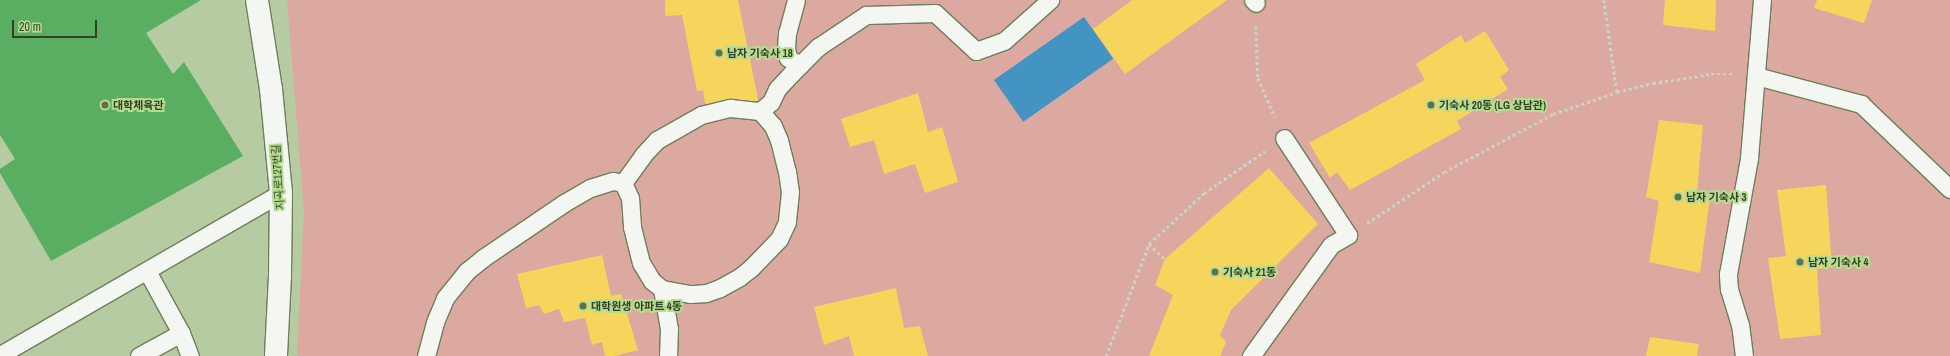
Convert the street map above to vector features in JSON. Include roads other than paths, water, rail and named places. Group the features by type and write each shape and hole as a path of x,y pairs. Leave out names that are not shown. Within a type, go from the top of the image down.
{"street":[{"name":"지곡로127번길","path":"257,0 271,89 281,193 276,356"}],"lane":[{"path":"796,0 787,33 786,48 788,58 800,65"},
{"path":"760,111 771,102 777,90 818,47 866,15 935,13 976,51 1004,41 1050,0"},
{"path":"1744,356 1740,325 1728,290 1728,274 1749,158 1762,0"},
{"path":"1756,76 1861,104 1950,189"},
{"path":"730,108 760,111 773,126 779,140 787,171 790,192 787,222 779,238 751,268 738,278 720,288 706,293 690,294 662,289 652,281 641,262 632,226 630,198 623,183 643,155 657,140 701,114 730,108"},
{"path":"1250,356 1331,246 1348,235 1284,138"},
{"path":"426,356 435,322 445,298 467,271 520,232 590,188 613,181 623,183"},
{"path":"0,355 281,193"},
{"path":"147,271 181,333 190,356"},
{"path":"662,289 669,328 668,356"},
{"path":"139,356 181,333"}],"place":[{"name":"남자 기숙사 18","path":"719,53"},
{"name":"대학체육관","path":"105,105"},
{"name":"기숙사 20동 (LG 상남관)","path":"1431,105"},
{"name":"남자 기숙사 3","path":"1678,197"},
{"name":"남자 기숙사 4","path":"1800,262"},
{"name":"기숙사 21동","path":"1215,272"},
{"name":"대학원생 아파트 4동","path":"583,306"}]}
